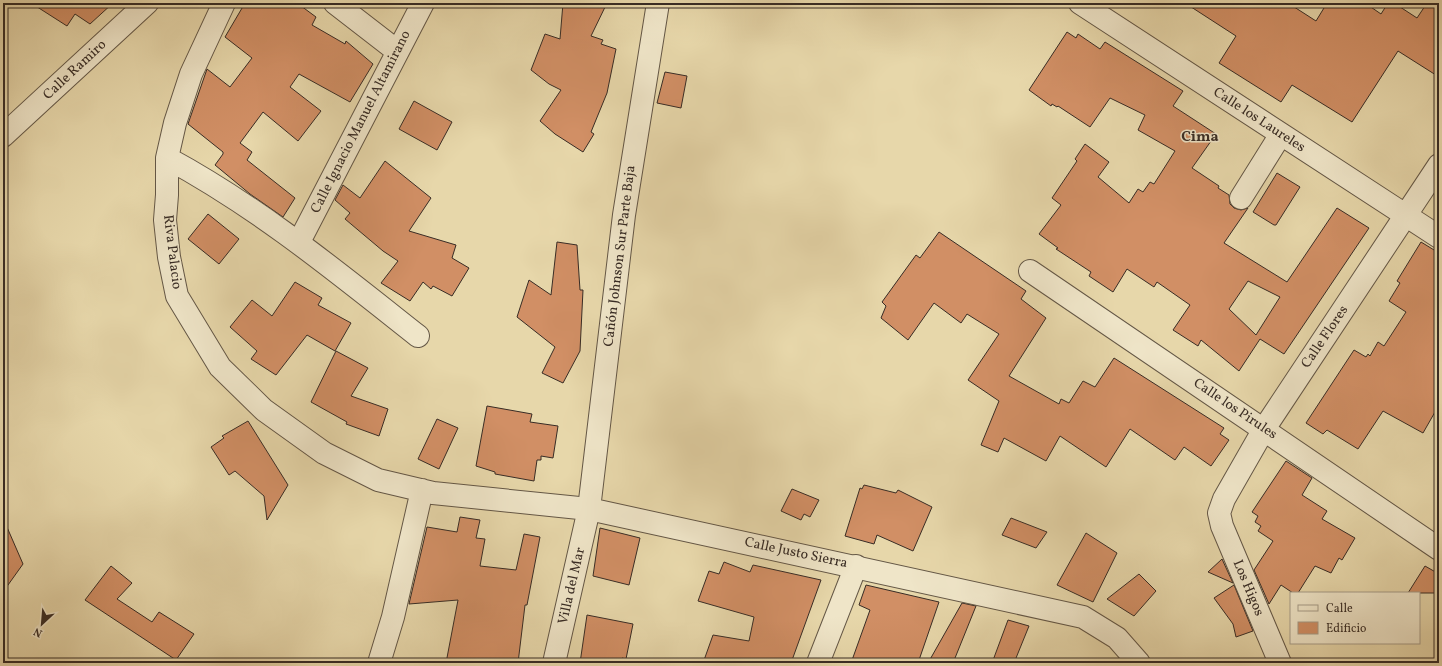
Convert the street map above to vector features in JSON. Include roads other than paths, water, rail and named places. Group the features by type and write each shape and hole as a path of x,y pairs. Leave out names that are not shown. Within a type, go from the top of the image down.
{"street":[{"name":"Calle Ramiro","path":"3,136 147,3"},
{"name":"Riva Palacio","path":"224,3 191,74 175,123 166,158 167,194 165,220 169,257 177,296 220,367 264,410 324,453 378,480 428,492"},
{"path":"335,3 397,51"},
{"name":"Calle Ignacio Manuel Altamirano","path":"299,242 423,3"},
{"name":"Cañón Johnson Sur Parte Baja","path":"589,510 624,215 658,3"},
{"name":"Calle los Laureles","path":"1080,3 1439,237"},
{"path":"1241,198 1281,134"},
{"path":"166,158 207,180 299,242 418,336"},
{"name":"Calle Flores","path":"1219,513 1224,499 1264,429 1439,165"},
{"name":"Calle los Pirules","path":"1030,271 1439,548"},
{"path":"378,663 393,617 428,492"},
{"name":"Calle Justo Sierra","path":"428,492 589,510 856,566 1083,617 1117,638 1139,663"},
{"name":"Villa del Mar","path":"554,663 589,510"},
{"name":"Los Higos","path":"1219,513 1222,526 1280,663"},
{"path":"818,663 856,566"}],"district":[{"name":"Cima","path":"1200,137"}]}
